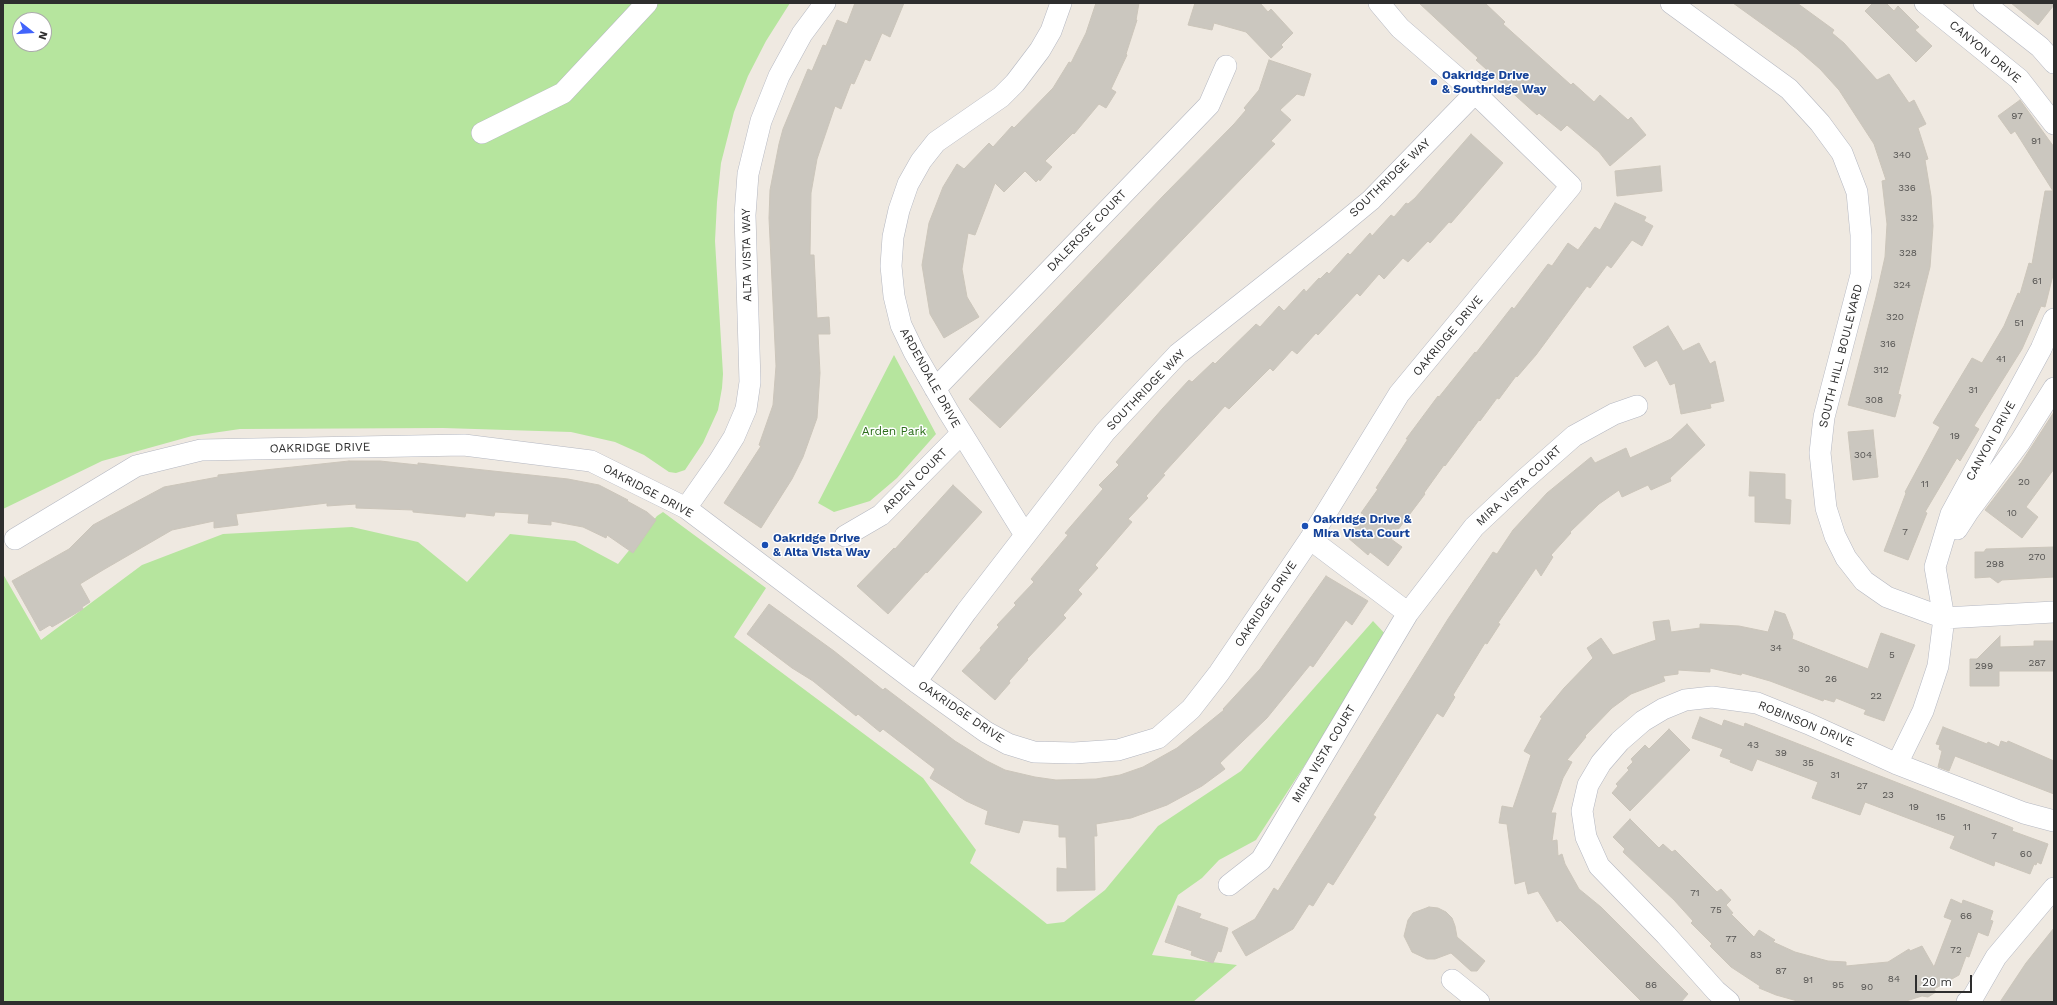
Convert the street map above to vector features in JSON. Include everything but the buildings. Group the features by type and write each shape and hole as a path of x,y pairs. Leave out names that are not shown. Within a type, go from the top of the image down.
{"street":[{"path":"482,133 563,93 594,62 647,3"},
{"name":"ALTA VISTA WAY","path":"686,508 734,437 746,410 750,382 745,244 745,215 748,174 761,121 778,76 802,34 825,3"},
{"name":"ARDENDALE DRIVE","path":"1025,535 961,434 914,352 901,325 894,296 891,266 893,237 899,210 911,178 921,161 936,142 1001,97 1028,68 1051,31 1061,3"},
{"name":"OAKRIDGE DRIVE","path":"15,539 136,466 201,450 464,445 591,461 686,508 916,682 986,732 1008,744 1034,752 1074,753 1118,750 1158,738 1191,709 1219,673 1310,539 1399,394 1571,186 1475,93 1400,28 1379,3"},
{"name":"SOUTH HILL BOULEVARD","path":"1671,3 1789,89 1820,123 1842,154 1857,192 1861,236 1861,275 1824,417 1820,453 1826,508 1835,536 1846,558 1864,581 1888,597 1944,618 2054,612"},
{"name":"CANYON DRIVE","path":"1925,3 2019,79 2054,124"},
{"path":"1984,3 2040,47 2054,63"},
{"name":"DALEROSE COURT","path":"935,389 1209,105 1226,66"},
{"name":"SOUTHRIDGE WAY","path":"916,682 966,612 1105,432 1178,354 1371,200 1475,93"},
{"name":"CANYON DRIVE","path":"1896,764 1923,711 1938,666 1944,618 1935,567 1951,514 2041,349 2054,319"},
{"name":"CANYON DRIVE","path":"1935,567 1968,512 2020,442 2054,388"},
{"name":"MIRA VISTA COURT","path":"1229,885 1261,860 1408,613 1474,527 1574,436 1614,414 1637,406"},
{"name":"ARDEN COURT","path":"845,536 881,515 961,434"},
{"path":"1310,539 1408,613"},
{"name":"ROBINSON DRIVE","path":"1729,1002 1716,991 1666,935 1599,866 1586,837 1582,811 1588,786 1601,763 1620,741 1643,721 1663,709 1685,700 1712,697 1757,703 1809,724 1896,764 2024,814 2054,821"},
{"path":"1966,1002 1973,997 1996,957 2054,888"},
{"path":"1452,980 1479,1002"}],"green space":[{"path":"3,3 790,3 766,41 748,76 734,112 721,163 715,241 723,374 722,388 718,410 703,443 685,470 676,473 669,472 644,455 615,442 571,432 443,428 240,429 192,436 102,461 3,509"},
{"name":"Arden Park","path":"894,355 936,434 897,478 870,501 834,512 818,503"},
{"path":"663,512 766,588 734,637 923,778 976,850 970,863 1047,924 1064,922 1105,890 1158,826 1241,771 1373,621 1388,637 1256,840 1219,860 1202,878 1178,895 1152,955 1237,965 1193,1002 3,1002 3,574 41,640 142,565 223,534 352,527 418,542 467,582 510,534 575,541 618,564 657,516"}],"place":[{"name":"Oakridge Drive & Southridge Way","path":"1434,82"},
{"name":"Oakridge Drive & Mira Vista Court","path":"1305,526"},
{"name":"Oakridge Drive & Alta Vista Way","path":"765,545"}]}
